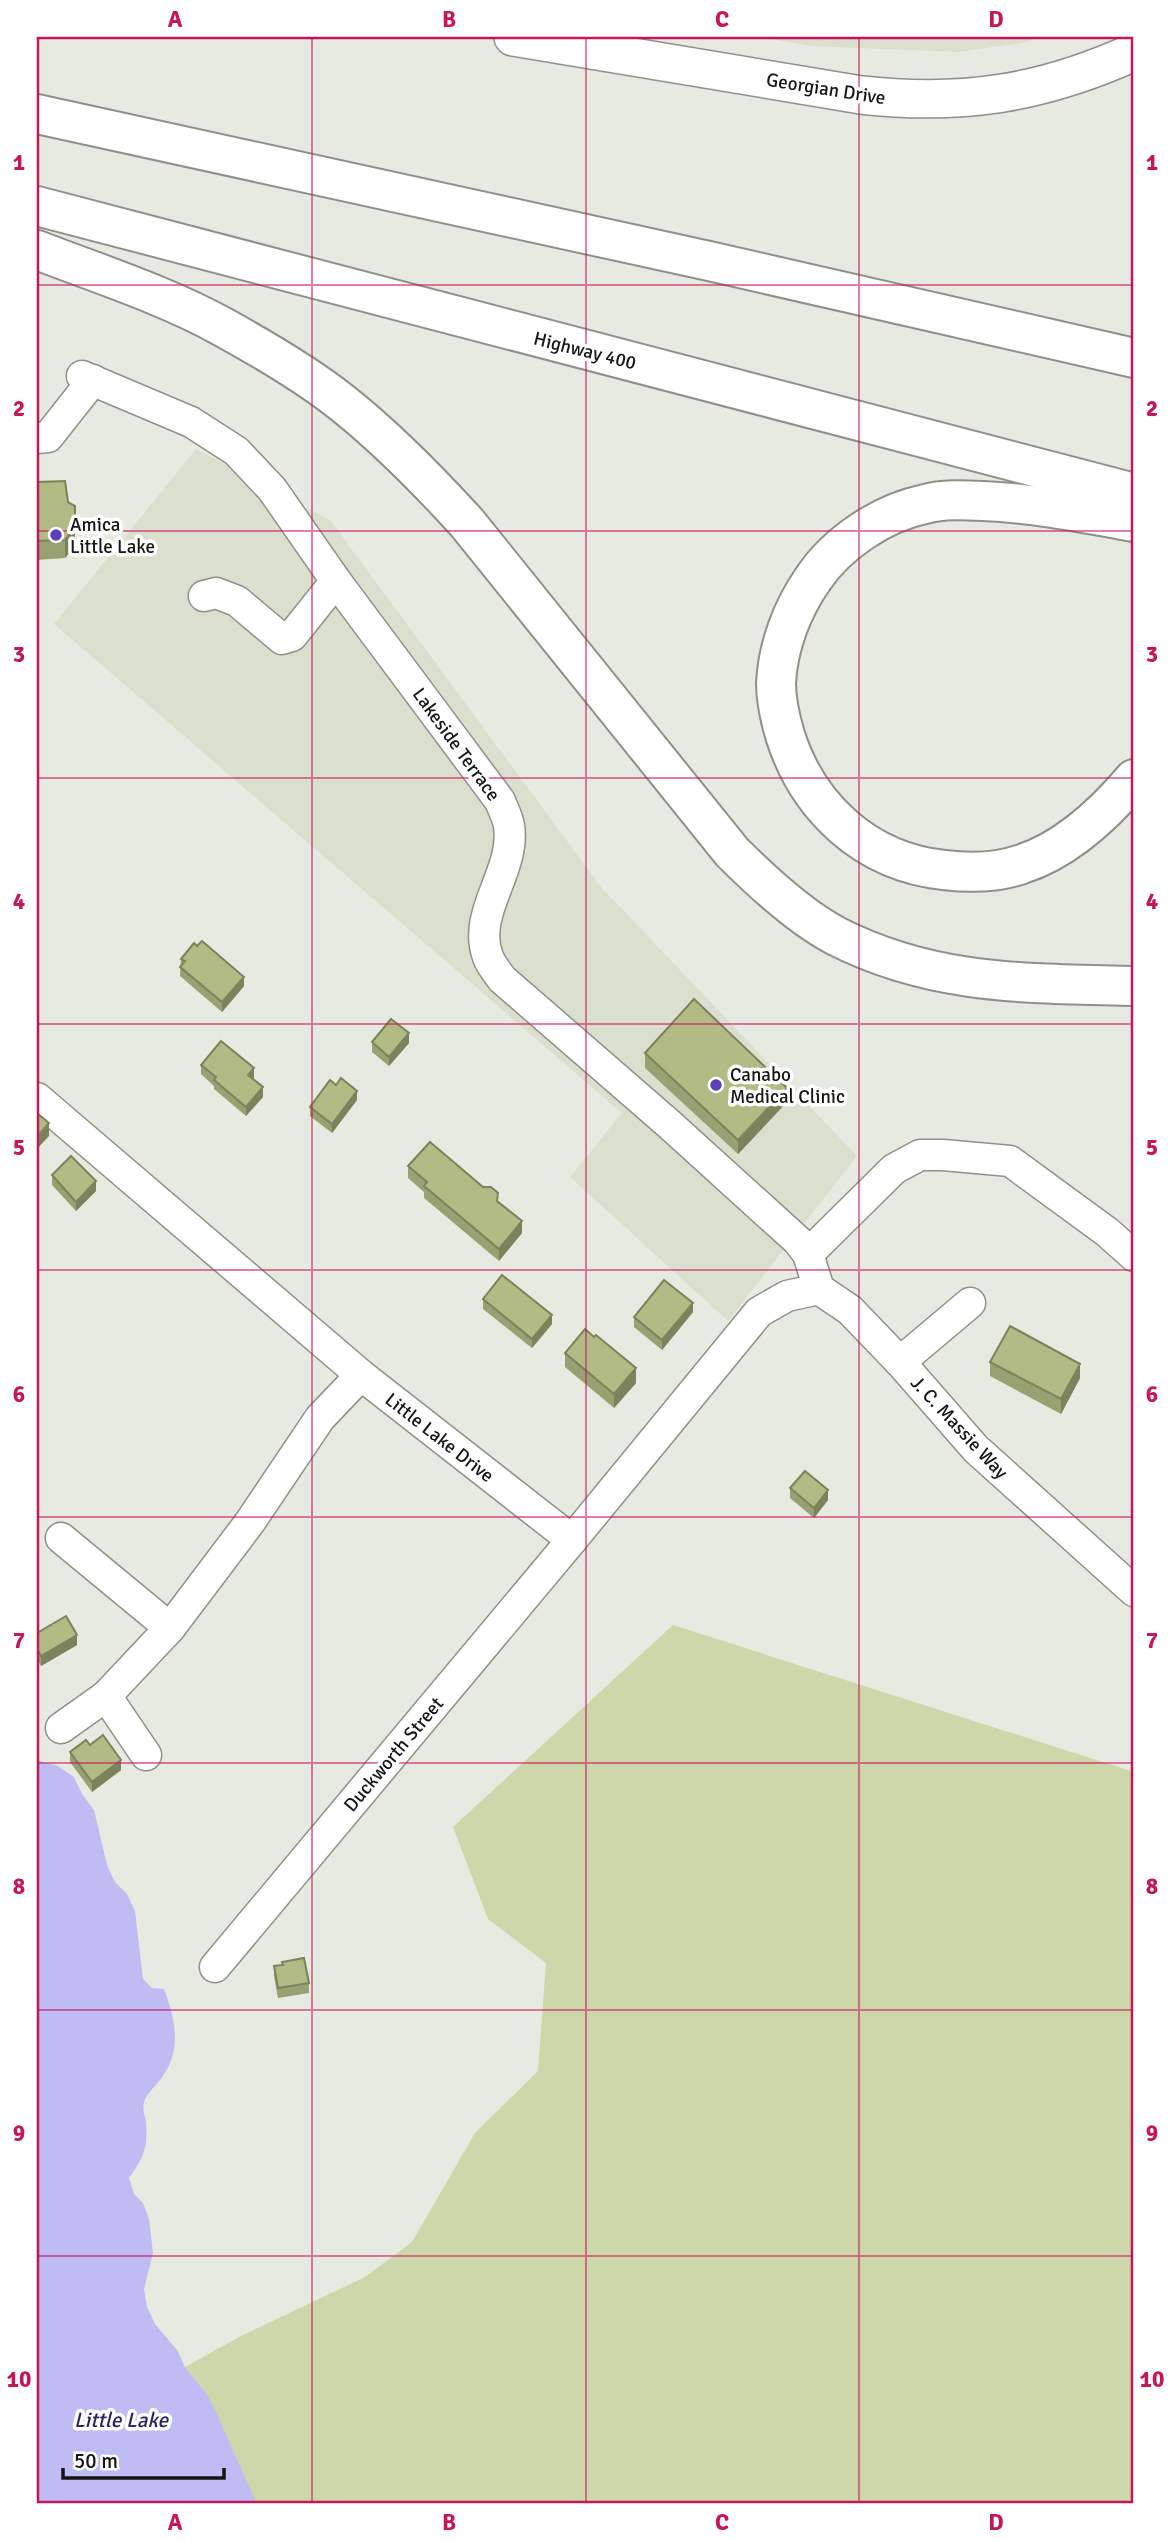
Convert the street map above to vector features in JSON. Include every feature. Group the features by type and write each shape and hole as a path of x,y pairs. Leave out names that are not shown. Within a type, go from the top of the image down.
{"highway":[{"path":"37,114 709,261 1134,358"},
{"name":"Highway 400","path":"37,206 1134,493"},
{"path":"37,250 151,294 222,327 334,397 383,438 431,483 467,523 732,852 761,881 835,935 920,968 961,977 1018,983 1134,986"},
{"path":"709,261 921,292 1134,338"},
{"path":"1134,522 1023,502 962,500 924,503 874,524 842,546 806,588 788,628 776,684 782,727 795,765 818,802 851,833 890,856 913,865 976,872 1020,865 1042,857 1080,832 1134,779"}],"main road":[{"name":"Georgian Drive","path":"513,37 860,95 903,99 985,97 1026,91 1100,67 1134,52"}],"street":[{"name":"Lakeside Terrace","path":"37,438 48,437 88,378 191,422 236,450 271,489 500,801 509,825 509,846 504,869 486,919 484,942 488,959 502,979 669,1124 798,1241 808,1254 819,1289"},
{"path":"204,596 216,593 237,601 282,639 292,636 336,581"},
{"name":"Little Lake Drive","path":"37,1098 361,1375 572,1540"},
{"path":"808,1254 894,1169 920,1155 943,1154 1010,1161 1107,1232 1134,1256"},
{"path":"572,1540 759,1312 787,1296 819,1289"},
{"name":"J. C. Massie Way","path":"819,1289 850,1310 900,1362 976,1449 1134,1591"},
{"path":"900,1362 970,1303"},
{"path":"61,1728 106,1696 170,1629 250,1522 320,1418 361,1375"},
{"path":"61,1538 170,1629"},
{"name":"Duckworth Street","path":"215,1967 572,1540"},
{"path":"106,1696 146,1755"}],"shaded area":[{"path":"759,37 1041,37 1021,43 957,52 812,46"},
{"path":"196,449 330,520 601,887 857,1156 728,1321 570,1177 622,1113 54,624"}],"green space":[{"path":"673,1625 1134,1772 1134,2504 104,2504 206,2393 185,2367 241,2336 365,2277 412,2242 475,2133 538,2071 546,1963 488,1919 453,1827"}],"water":[{"name":"Little Lake","path":"37,1760 58,1766 74,1777 94,1810 107,1865 135,1911 143,1979 152,1988 164,1989 168,2000 175,2033 173,2055 163,2076 144,2102 145,2147 129,2178 134,2194 143,2203 149,2219 153,2253 144,2289 147,2307 155,2324 177,2350 185,2367 206,2393 257,2504 37,2504"}],"building":[{"name":"Amica Little Lake","path":"65,481 68,502 75,506 75,527 65,540 37,541 37,482"},
{"path":"202,941 244,977 222,1002 180,967 185,961 181,959 194,943 197,946"},
{"name":"Canabo Medical Clinic","path":"694,999 787,1088 738,1140 645,1053"},
{"path":"391,1019 409,1033 389,1057 372,1042"},
{"path":"221,1041 254,1068 248,1075 263,1087 246,1107 201,1065"},
{"path":"341,1078 357,1091 332,1124 310,1107 330,1080 336,1085"},
{"path":"37,1113 49,1123 37,1137"},
{"path":"430,1142 483,1187 491,1187 498,1193 497,1201 522,1221 499,1249 424,1186 427,1182 408,1166"},
{"path":"71,1156 96,1181 76,1202 52,1175"},
{"path":"502,1275 552,1315 532,1339 483,1299"},
{"path":"664,1280 693,1303 662,1340 634,1317"},
{"path":"1010,1326 1080,1364 1061,1399 990,1362"},
{"path":"585,1329 636,1368 614,1394 565,1353"},
{"path":"805,1471 828,1490 814,1508 790,1488"},
{"path":"66,1616 77,1635 41,1656 37,1649 37,1633"},
{"path":"103,1735 121,1760 92,1782 70,1752 86,1740 90,1745"},
{"path":"304,1958 309,1983 278,1988 274,1966"}],"place":[{"name":"Amica Little Lake","path":"56,535"},
{"name":"Canabo Medical Clinic","path":"716,1085"}]}
